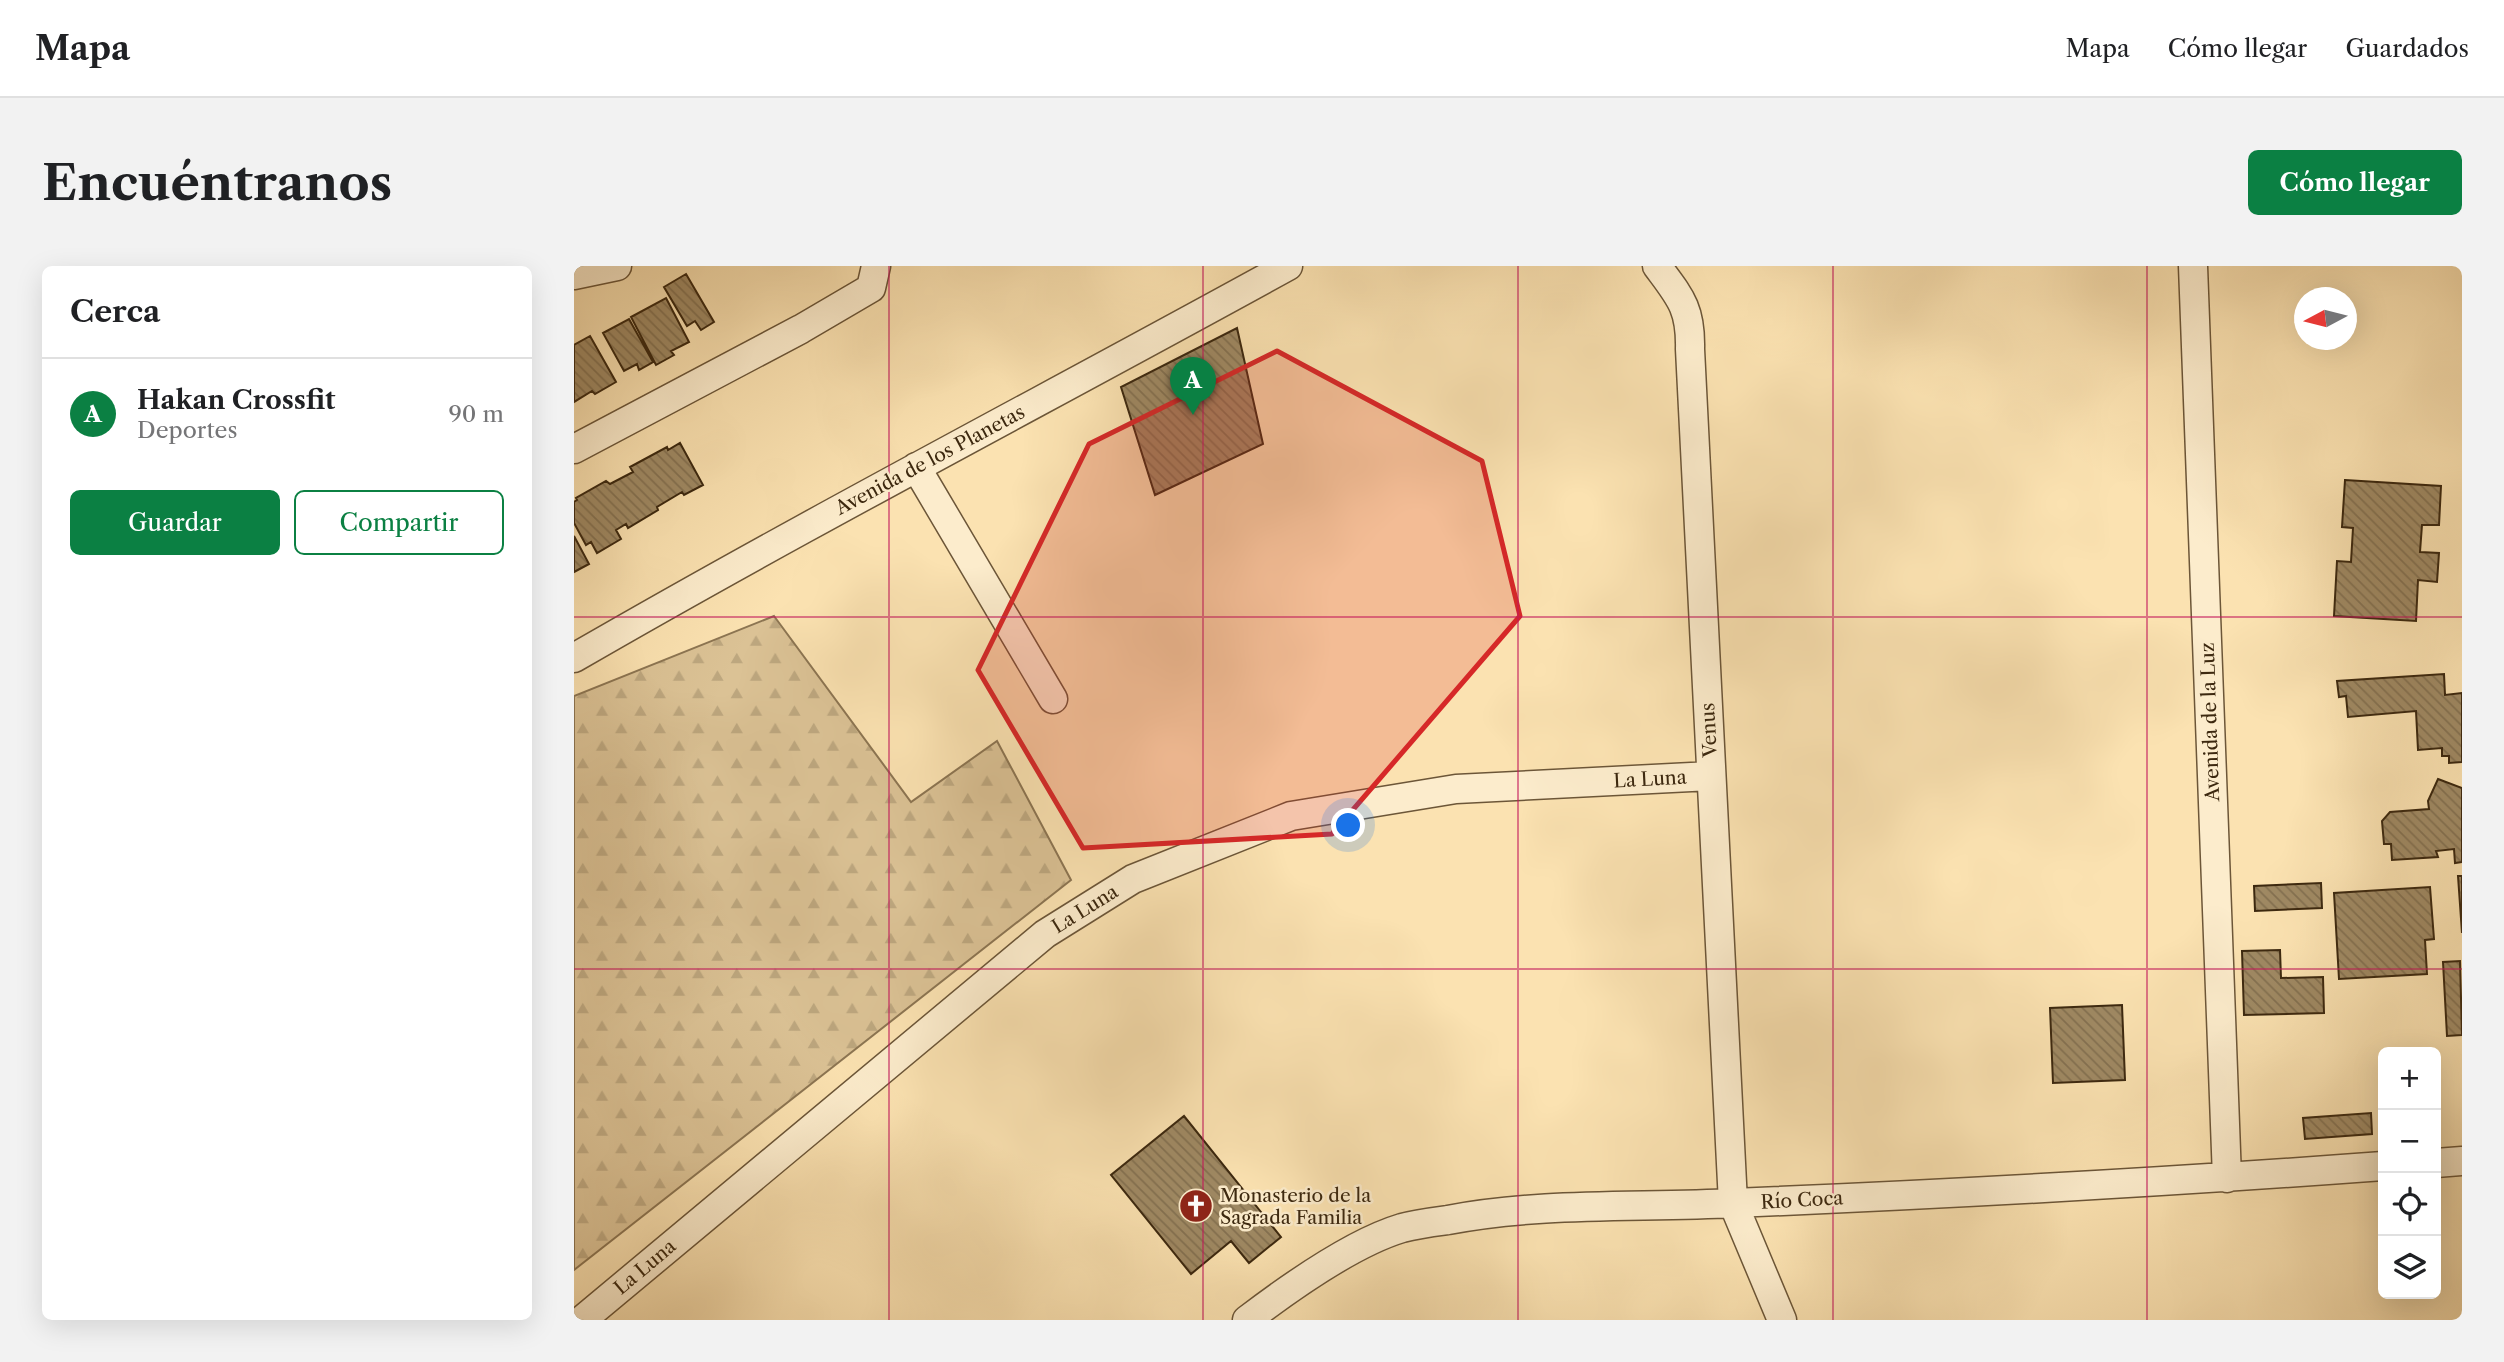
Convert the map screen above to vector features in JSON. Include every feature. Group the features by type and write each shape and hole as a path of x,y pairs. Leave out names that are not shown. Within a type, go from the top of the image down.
{"street":[{"path":"574,275 617,266"},
{"path":"574,449 800,330 871,288 876,266"},
{"name":"Avenida de los Planetas","path":"574,658 706,582 1288,266"},
{"name":"Venus","path":"1657,266 1679,296 1690,324 1733,1203 1782,1320"},
{"name":"Avenida de la Luz","path":"2193,266 2227,1178"},
{"path":"916,467 1053,699"},
{"name":"La Luna","path":"582,1320 1045,934 1133,879 1291,816 1456,789 1711,776"},
{"path":"2441,1163 2462,1161"},
{"name":"Río Coca","path":"1247,1320 1314,1273 1380,1236 1404,1228 1466,1216 1524,1210 1733,1203 2227,1178 2378,1166"}],"highlighted area":[{"path":"1277,351 1482,461 1520,616 1332,834 1083,848 978,670 1089,444"}],"green space":[{"path":"774,616 911,802 997,741 1071,880 574,1270 574,696"}],"building":[{"path":"686,274 714,322 701,330 695,321 687,326 664,287"},
{"path":"666,298 689,342 671,351 674,355 656,365 631,317"},
{"path":"629,319 653,362 639,370 637,364 624,371 603,333"},
{"path":"1237,328 1263,444 1155,495 1121,387"},
{"path":"590,336 616,382 595,394 592,391 574,402 574,345"},
{"path":"680,443 703,485 684,495 682,492 628,528 626,524 616,530 621,539 597,553 591,542 586,545 574,523 576,498 606,481 610,484 633,472 630,467"},
{"path":"2345,480 2441,486 2439,525 2422,525 2420,552 2439,553 2437,582 2418,580 2416,621 2334,616 2337,561 2351,562 2353,528 2342,527"},
{"path":"574,536 589,564 574,572"},
{"path":"2444,674 2445,695 2462,693 2462,762 2449,763 2449,756 2442,756 2442,748 2418,750 2416,711 2348,717 2346,696 2339,697 2337,681"},
{"path":"2438,779 2462,788 2462,862 2455,863 2454,849 2436,851 2438,857 2392,860 2391,844 2384,844 2382,821 2390,812 2429,809 2428,801"},
{"path":"2458,876 2462,876 2462,933"},
{"path":"2321,883 2322,908 2255,911 2254,886"},
{"path":"2430,887 2434,939 2425,940 2427,974 2339,979 2334,893"},
{"path":"2280,950 2281,978 2323,977 2324,1013 2244,1015 2242,951"},
{"path":"2460,961 2462,1035 2447,1036 2443,962"},
{"path":"2122,1005 2125,1080 2053,1083 2050,1008"},
{"path":"2371,1113 2372,1134 2305,1139 2303,1118"},
{"name":"Monasterio de la Sagrada Familia","path":"1184,1116 1281,1237 1249,1263 1231,1241 1191,1274 1111,1175"}],"place":[{"name":"Hakan Crossfit","path":"1193,415"},
{"name":"Monasterio de la Sagrada Familia","path":"1196,1206"}]}
